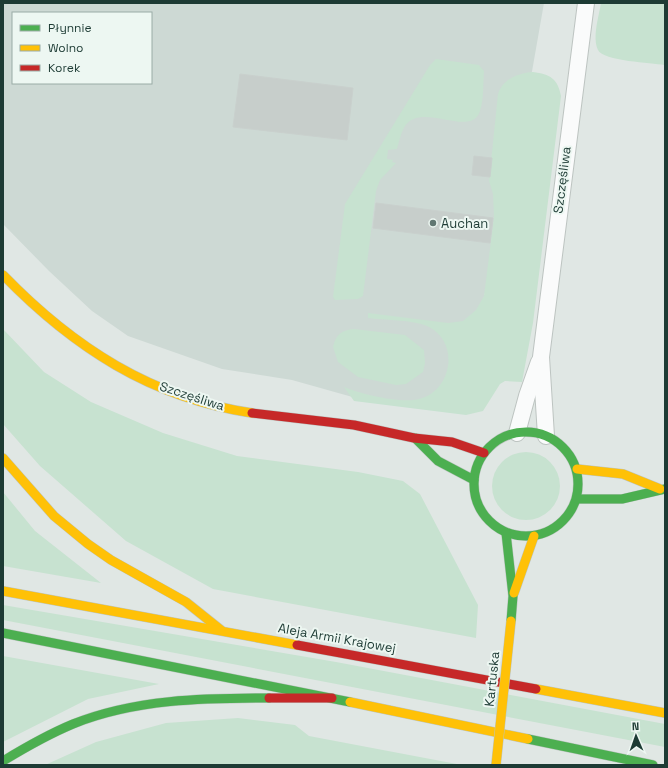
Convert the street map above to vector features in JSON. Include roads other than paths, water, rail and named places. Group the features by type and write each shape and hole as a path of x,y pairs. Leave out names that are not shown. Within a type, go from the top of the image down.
{"main road":[{"name":"Szczęśliwa","path":"3,275 31,303 77,342 128,373 179,395 231,409 360,426 415,438 448,441 484,453"},
{"path":"517,432 532,432 546,436 556,441 565,449 577,469 579,484 577,499 571,512 561,524 548,532 534,536 520,536 506,533 492,524 481,512 475,496 474,480 477,466 484,453 493,443 505,436 517,432"},
{"path":"415,438 438,461 474,480"},
{"path":"3,458 54,516 88,544 111,560 186,602 221,630"},
{"path":"577,469 623,474 663,489"},
{"path":"577,499 622,499 663,489"},
{"name":"Kartuska","path":"496,765 513,596 506,533"},
{"name":"Kartuska","path":"513,596 534,536"},
{"name":"Aleja Armii Krajowej","path":"3,591 665,712"},
{"path":"3,633 332,698 653,765"},
{"path":"3,761 36,741 74,723 99,714 134,706 172,701 211,699 332,698"}],"street":[{"name":"Szczęśliwa","path":"546,436 541,357 586,3"},
{"name":"Szczęśliwa","path":"517,432 527,396 541,357"}],"place":[{"name":"Auchan","path":"433,223"}]}
